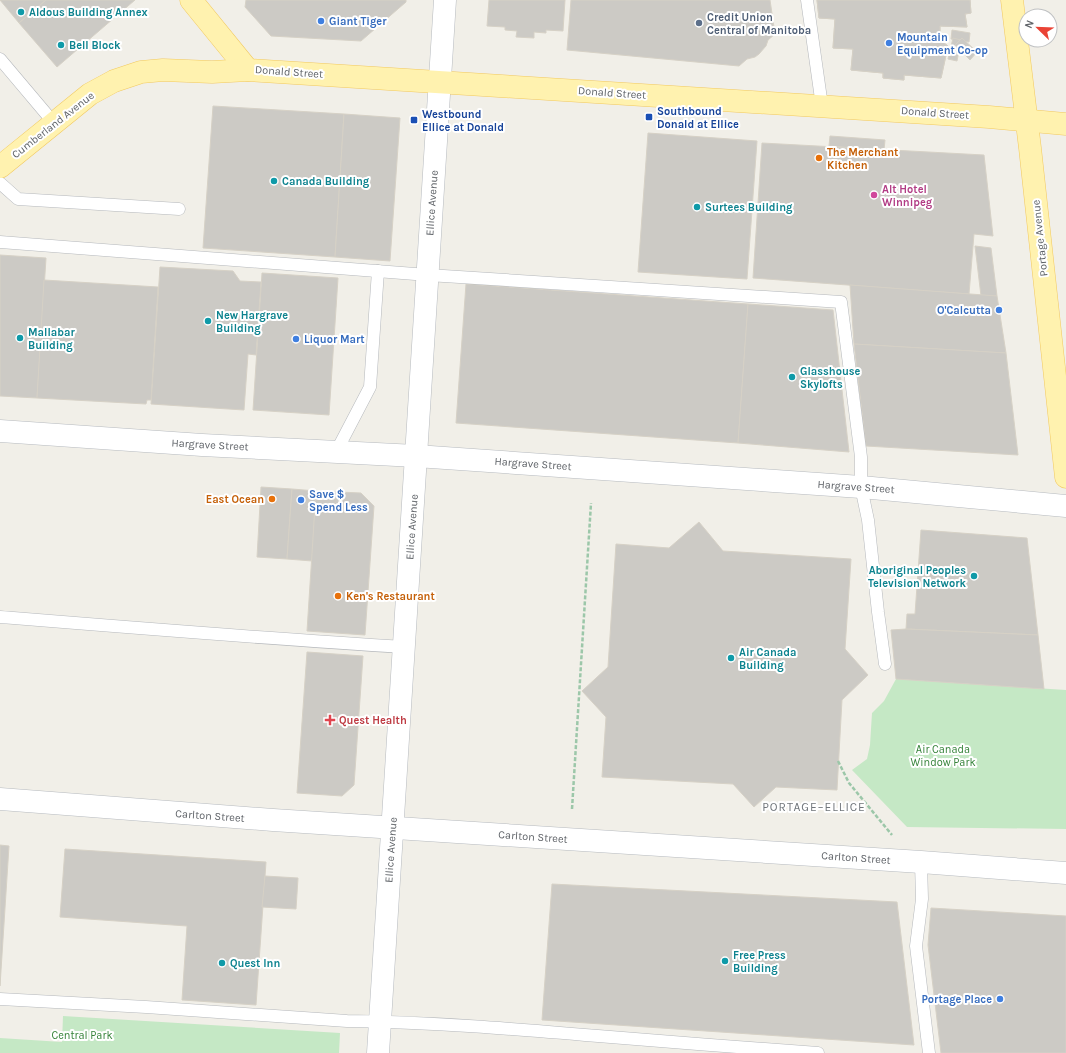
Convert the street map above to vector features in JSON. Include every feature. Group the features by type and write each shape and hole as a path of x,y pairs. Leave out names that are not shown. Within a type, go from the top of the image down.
{"main road":[{"name":"Donald Street","path":"191,0 248,70 822,106 1066,124"},
{"name":"Portage Avenue","path":"1012,0 1027,120 1066,477"},
{"name":"Cumberland Avenue","path":"1,167 90,94 114,81 141,72 163,70 212,72 248,70"}],"street":[{"name":"Ellice Avenue","path":"378,1053 445,0"},
{"name":"Hargrave Street","path":"0,431 202,445 416,456 861,487 1066,506"},
{"name":"Carlton Street","path":"0,799 273,820 921,862 1066,873"}],"lane":[{"path":"806,0 822,106"},
{"path":"0,59 54,123"},
{"path":"1,167 18,199 179,209"},
{"path":"0,242 428,275 841,302 861,457 861,487 869,526 885,664"},
{"path":"336,452 370,387 378,271"},
{"path":"0,617 210,634 404,647"},
{"path":"921,862 922,899 916,946 929,1053"},
{"path":"0,999 146,1007 347,1021 509,1028 763,1050 818,1053"}],"path":[{"path":"572,809 591,503"},
{"path":"838,761 849,783 892,834"}],"green space":[{"name":"Air Canada Window Park","path":"896,679 1066,690 1066,829 907,827 852,770 867,759 870,745 872,713 884,701"},
{"name":"Central Park","path":"63,1016 340,1033 339,1053 0,1053 0,1038 62,1042"}],"building":[{"name":"Aldous Building Annex","path":"0,0 46,0 19,23"},
{"name":"Bell Block","path":"46,0 135,0 57,67 19,23"},
{"name":"Giant Tiger","path":"246,0 406,0 406,2 361,41 271,36 245,7"},
{"path":"489,0 565,0 563,31 546,30 546,33 534,32 534,38 516,37 517,31 505,30 505,27 487,26"},
{"path":"571,0 770,0 775,34 768,40 766,46 759,54 755,57 747,59 739,66 567,50"},
{"name":"Mountain Equipment Co-op","path":"817,0 970,0 971,13 965,14 967,27 940,26 940,40 948,46 941,78 904,75 904,80 883,78 883,73 851,70 853,49 833,48 835,19 819,18"},
{"name":"Mountain Equipment Co-op","path":"817,0 970,0 971,13 965,14 967,27 940,26 940,40 948,46 941,78 904,75 904,80 883,78 883,73 851,70 853,49 833,48 835,19 819,18"},
{"path":"952,30 970,33 969,42 951,39"},
{"path":"953,38 961,40 957,61 948,59"},
{"path":"962,38 977,52 970,60 955,45"},
{"name":"Canada Building","path":"213,106 344,114 335,257 203,248"},
{"path":"344,114 400,118 390,261 335,257"},
{"name":"Surtees Building","path":"648,133 757,141 747,279 638,272"},
{"path":"830,136 885,140 884,150 829,146"},
{"name":"Alt Hotel Winnipeg","path":"762,143 984,155 993,236 974,234 969,294 753,278"},
{"path":"975,246 991,248 997,296 981,296"},
{"name":"Mallabar Building","path":"0,255 46,258 37,398 0,396"},
{"name":"New Hargrave Building","path":"160,267 233,271 240,281 261,282 256,355 248,354 244,410 151,404"},
{"name":"Liquor Mart","path":"262,273 338,278 329,415 253,410"},
{"path":"44,280 158,287 151,400 147,400 146,404 37,398"},
{"path":"466,284 748,304 738,443 456,423"},
{"path":"850,285 997,296 1006,353 854,344"},
{"name":"Glasshouse Skylofts","path":"748,304 833,310 849,452 738,443"},
{"path":"854,344 1006,353 1018,455 866,446"},
{"path":"261,487 292,489 287,559 257,557"},
{"path":"292,489 316,491 312,561 287,559"},
{"name":"Ken's Restaurant","path":"316,491 361,493 374,506 365,635 307,631"},
{"name":"Air Canada Building","path":"699,522 723,551 851,559 845,649 868,675 842,700 837,790 776,787 754,807 733,784 602,777 606,717 582,691 608,667 616,544 669,548"},
{"name":"Aboriginal Peoples Television Network","path":"921,530 1027,538 1038,635 906,629 907,614 915,614"},
{"path":"906,629 1038,635 1044,689 896,679 891,630"},
{"name":"Quest Health","path":"307,652 363,656 354,785 342,796 297,793"},
{"path":"0,845 9,846 0,986"},
{"name":"Quest Inn","path":"65,849 266,862 256,1005 182,1000 187,926 60,917"},
{"path":"265,876 298,878 296,909 262,907"},
{"name":"Free Press Building","path":"552,884 897,902 914,1045 542,1020"},
{"name":"Portage Place","path":"931,908 1066,916 1066,1053 941,1053 928,945"}],"place":[{"name":"Aldous Building Annex","path":"21,12"},
{"name":"Giant Tiger","path":"321,21"},
{"name":"Credit Union Central of Manitoba","path":"699,23"},
{"name":"Mountain Equipment Co-op","path":"889,43"},
{"name":"Bell Block","path":"61,45"},
{"name":"Southbound Donald at Ellice","path":"649,117"},
{"name":"Westbound Ellice at Donald","path":"414,120"},
{"name":"The Merchant Kitchen","path":"819,158"},
{"name":"Canada Building","path":"274,181"},
{"name":"Alt Hotel Winnipeg","path":"874,195"},
{"name":"Surtees Building","path":"697,207"},
{"name":"O'Calcutta","path":"999,310"},
{"name":"New Hargrave Building","path":"208,321"},
{"name":"Mallabar Building","path":"20,338"},
{"name":"Liquor Mart","path":"296,339"},
{"name":"Glasshouse Skylofts","path":"792,377"},
{"name":"East Ocean","path":"272,499"},
{"name":"Save $ Spend Less","path":"301,500"},
{"name":"Aboriginal Peoples Television Network","path":"974,576"},
{"name":"Ken's Restaurant","path":"338,596"},
{"name":"Air Canada Building","path":"731,658"},
{"name":"Quest Health","path":"330,720"},
{"name":"Free Press Building","path":"725,961"},
{"name":"Quest Inn","path":"222,963"},
{"name":"Portage Place","path":"1000,999"}],"district":[{"name":"PORTAGE–ELLICE","path":"814,807"}]}
